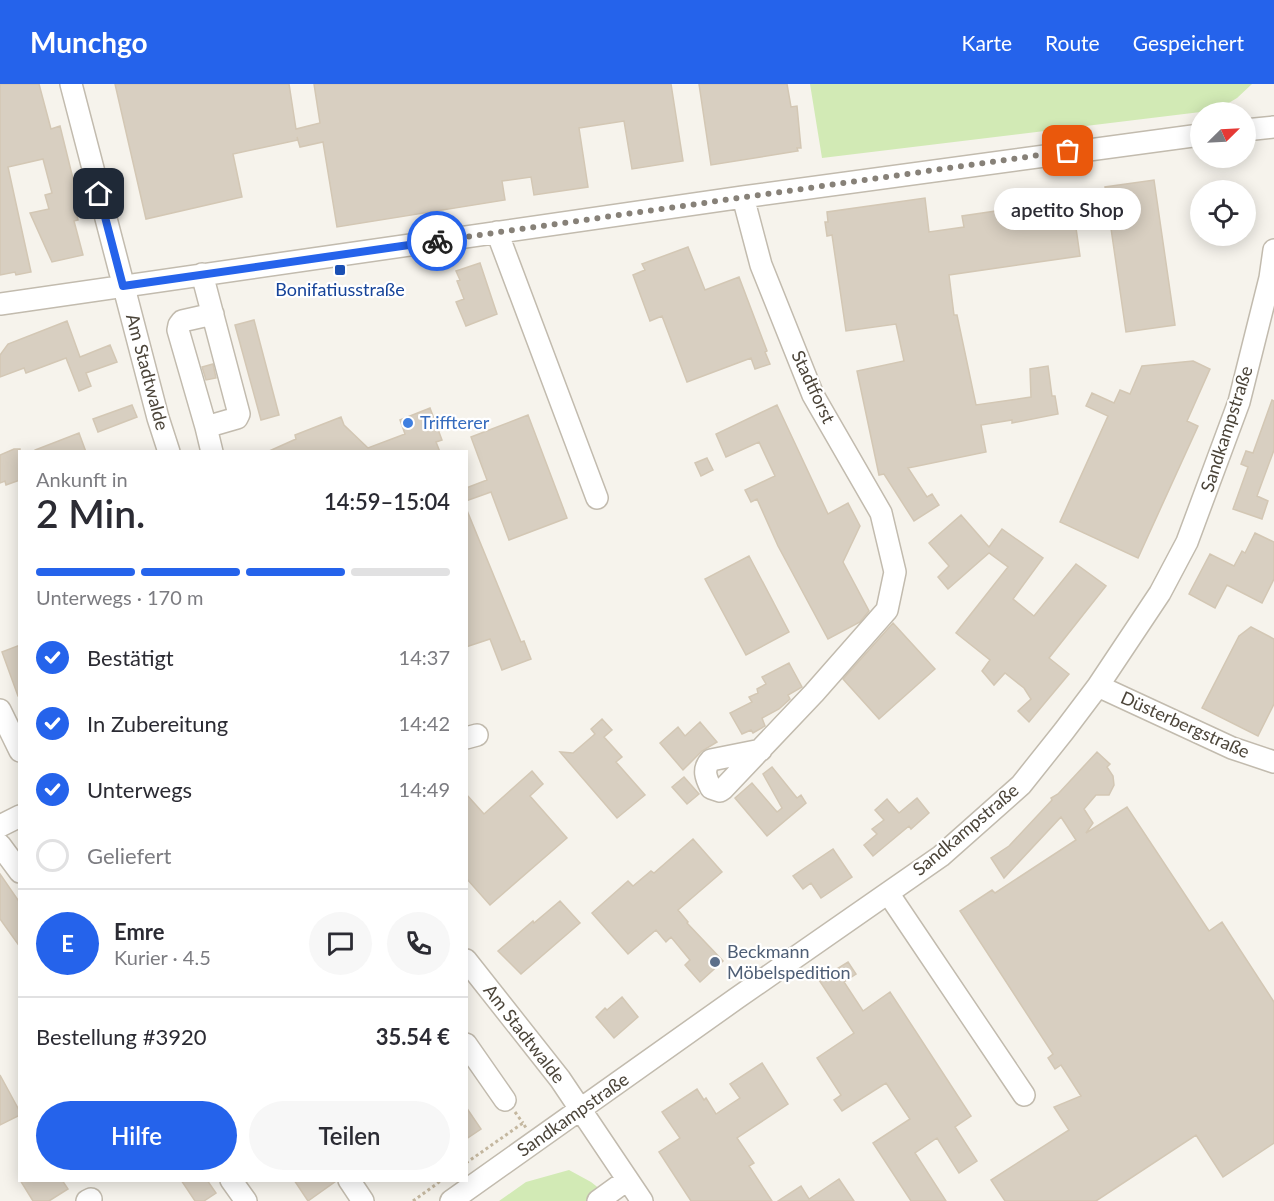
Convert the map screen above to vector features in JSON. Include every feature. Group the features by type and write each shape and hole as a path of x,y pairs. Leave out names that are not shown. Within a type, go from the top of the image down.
{"street":[{"name":"Am Stadtwalde","path":"71,84 168,450"},
{"path":"1256,129 1274,127"},
{"path":"0,304 743,197 1190,136"},
{"name":"Stadtforst","path":"743,197 761,265 813,394 881,513 895,572 888,610 761,750"},
{"path":"497,232 597,498"},
{"name":"Sandkampstraße","path":"451,1201 941,856 1021,784 1098,686 1160,593 1187,542 1239,402 1270,278 1274,250"},
{"path":"202,274 239,414 237,418 206,427"},
{"path":"212,450 177,330 182,321 213,314"},
{"name":"Düsterbergstraße","path":"1098,686 1232,748 1274,762"},
{"path":"0,711 18,747"},
{"path":"0,826 18,817"},
{"path":"0,845 18,869"},
{"path":"888,893 1024,1095"},
{"name":"Am Stadtwalde","path":"468,963 560,1079 642,1201"},
{"path":"468,1047 506,1100"},
{"path":"598,1201 627,1180"},
{"path":"232,1182 246,1201"},
{"path":"350,1182 363,1201"}],"path":[{"path":"413,1201 439,1182"}],"green space":[{"path":"810,84 1252,84 1230,102 1190,102 1190,113 822,158"},
{"path":"569,1170 591,1182 615,1201 499,1201 526,1182"}],"building":[{"path":"0,84 39,84 51,129 60,126 78,199 74,200 78,220 74,221 83,255 52,262 30,213 49,209 45,195 52,193 43,159 8,167 31,272 16,275 15,272 0,275"},
{"path":"115,84 289,84 296,129 320,123 314,84 671,84 683,161 632,169 624,121 579,128 588,187 534,195 531,177 502,181 505,200 337,227 323,142 300,147 298,140 233,154 242,197 146,219"},
{"path":"699,84 787,84 791,107 797,106 801,148 797,148 798,151 711,165"},
{"path":"1154,180 1175,325 1126,332 1105,187"},
{"path":"925,198 929,232 964,227 962,216 1072,200 1080,256 949,275 954,315 957,315 976,405 1031,397 1030,369 1048,366 1052,396 1055,396 1058,414 1012,423 1012,420 981,425 986,452 908,468 927,497 932,494 939,505 914,521 884,474 879,475 857,371 904,361 896,324 846,331 832,235 827,236 825,222 828,222 827,212"},
{"path":"688,247 705,290 739,277 770,364 755,369 751,358 687,382 662,316 650,321 633,275 645,270 642,264"},
{"path":"480,263 497,314 466,326 456,302 464,299 456,271"},
{"path":"254,320 279,415 261,420 235,325"},
{"path":"67,321 80,357 110,345 117,362 86,373 91,386 79,391 66,358 26,373 24,368 0,377 0,355 8,344"},
{"path":"1193,361 1210,369 1187,421 1198,426 1138,558 1060,522 1108,416 1086,406 1092,393 1114,403 1120,390 1130,394 1142,366"},
{"path":"213,364 216,378 206,380 202,367"},
{"path":"1272,400 1274,401 1274,450 1257,496 1268,501 1262,519 1233,509 1248,467 1241,464 1246,451 1253,453"},
{"path":"132,405 137,417 98,432 93,419"},
{"path":"777,405 828,514 848,503 860,526 843,562 869,611 860,622 828,639 778,546 757,499 751,502 745,490 775,476 759,442 726,457 716,434"},
{"path":"430,408 442,440 436,442 439,450 271,450 296,439 295,435 341,417 344,425 368,448 405,434 400,420"},
{"path":"528,415 567,518 509,540 491,492 468,500 468,487 487,480 471,437"},
{"path":"79,433 85,450 35,450"},
{"path":"20,449 18,450 18,481 6,485 5,481 0,483 0,455"},
{"path":"707,458 713,470 701,476 695,463"},
{"path":"468,513 521,642 524,641 531,659 502,670 490,639 468,646"},
{"path":"961,515 989,547 1002,529 1043,558 1013,599 1034,616 1076,564 1106,586 1049,658 1069,674 1029,722 1018,711 1031,699 1024,688 1005,673 994,685 982,671 990,660 956,633 1008,567 989,553 948,589 938,577 949,566 929,543"},
{"path":"1255,533 1274,542 1274,579 1262,603 1227,585 1215,608 1189,594 1210,554 1234,566 1242,551 1245,553"},
{"path":"749,556 789,632 746,655 705,579"},
{"path":"893,623 935,669 879,719 843,679"},
{"path":"1251,627 1274,639 1274,704 1258,736 1202,708 1239,636"},
{"path":"18,646 18,696 2,652"},
{"path":"789,663 802,687 788,695 790,699 779,709 762,718 765,726 753,733 751,730 742,734 730,713 752,702 749,697 758,693 757,689 766,684 762,677"},
{"path":"602,719 612,730 604,737 622,757 616,762 645,795 617,818 560,752 573,753 595,734 591,729"},
{"path":"700,722 717,742 702,751 683,770 660,743 678,727 685,736"},
{"path":"1097,752 1110,764 1107,767 1113,776 1114,785 1109,795 1096,795 1084,809 1093,823 1086,833 1127,807 1209,931 1222,922 1274,1002 1274,1143 1223,1177 1196,1135 1096,1201 1005,1201 991,1180 1069,1130 1054,1107 1081,1096 1061,1065 1055,1069 1048,1058 1053,1054 960,911 992,890 995,893 1076,840 1061,817 1004,878 991,858 1009,846 1052,800 1051,798 1058,794"},
{"path":"772,767 797,798 801,795 806,803 767,836 735,798 752,783 777,812 782,808 763,774"},
{"path":"532,771 543,784 530,796 567,838 490,905 468,880 468,796 484,814"},
{"path":"684,777 699,794 687,804 672,787"},
{"path":"917,798 929,813 911,829 909,826 873,856 864,845 877,834 872,829 884,820 875,810 887,799 899,813"},
{"path":"693,839 722,872 678,910 687,923 723,961 700,982 685,965 690,960 671,937 666,942 656,930 628,954 592,913 628,881 633,886 651,871 654,873"},
{"path":"833,849 852,877 821,898 811,883 803,889 793,876"},
{"path":"0,874 18,900 18,944 0,919"},
{"path":"560,901 580,923 521,974 498,951"},
{"path":"848,962 856,974 844,982 863,1011 890,992 971,1116 955,1127 977,1161 959,1173 937,1138 915,1153 946,1201 911,1201 873,1143 910,1119 886,1083 842,1111 834,1100 841,1095 817,1058 854,1033 819,980"},
{"path":"622,997 638,1017 614,1038 596,1017"},
{"path":"762,1063 788,1104 737,1138 754,1163 749,1166 772,1201 691,1201 659,1152 680,1138 662,1112 697,1089 716,1114 740,1098 730,1084"},
{"path":"0,1075 18,1108 18,1116 0,1125"},
{"path":"468,1110 481,1129 468,1138"},
{"path":"839,1179 854,1201 778,1201 801,1186 809,1199"},
{"path":"21,1182 63,1182 68,1189 49,1201 33,1201"},
{"path":"182,1182 208,1182 216,1193 204,1201 195,1201"},
{"path":"295,1182 335,1182 308,1201"}],"way so far":[{"path":"437,241 1068,151"}],"place":[{"name":"apetito Shop","path":"1068,151"},
{"name":"Bonifatiusstraße","path":"340,270"},
{"name":"Triffterer","path":"408,423"},
{"name":"Beckmann Möbelspedition","path":"715,962"}],"route":[{"path":"99,194 123,286 437,241"}]}
